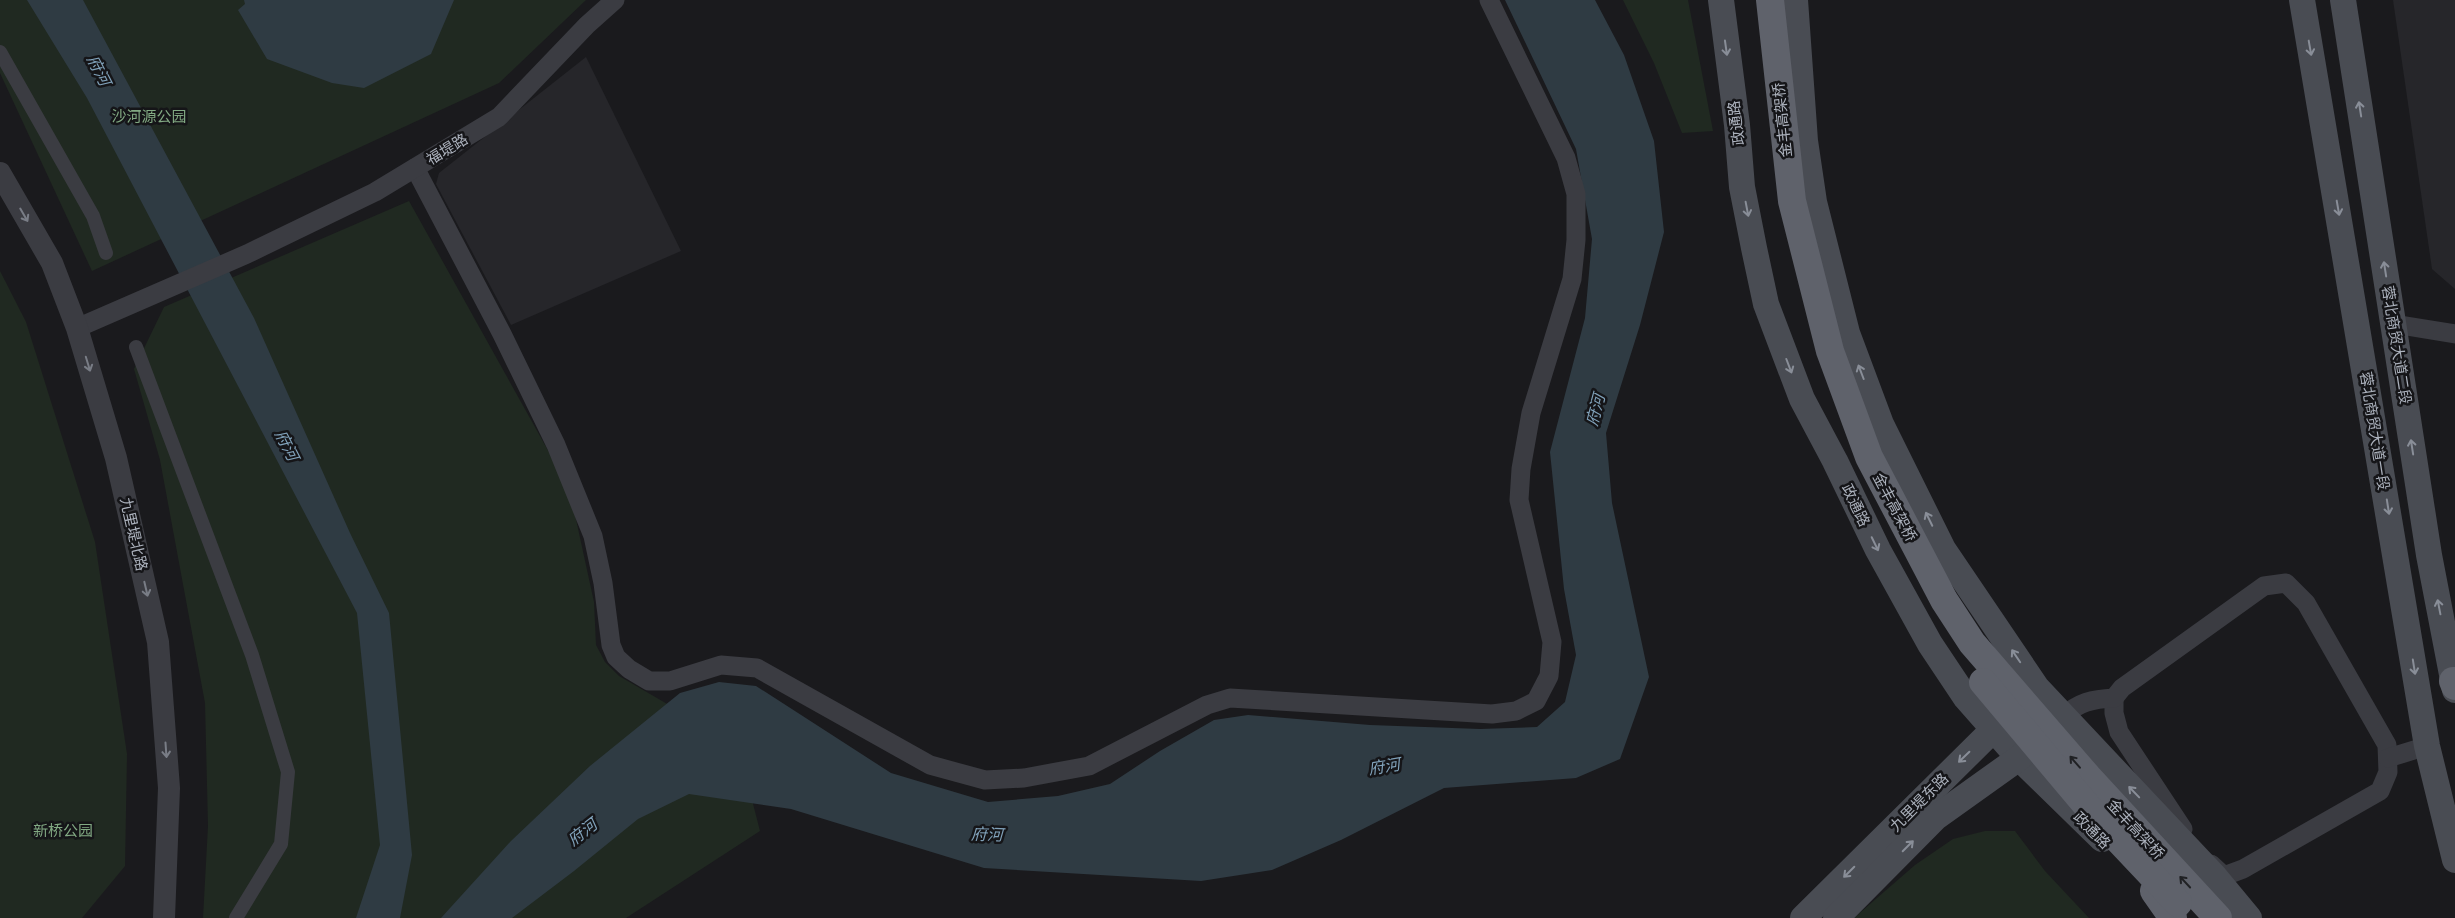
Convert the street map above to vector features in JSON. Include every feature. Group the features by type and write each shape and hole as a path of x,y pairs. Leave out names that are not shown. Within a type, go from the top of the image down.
{"highway":[{"name":"金丰高架桥","path":"1754,0 1770,159 1780,221 1808,336 1822,381 1862,479 1900,557 1949,639 2012,720 2093,813 2193,918"},
{"name":"金丰高架桥","path":"1770,0 1792,201 1830,351 1873,465 1944,600 1972,643 2088,777 2218,918"},
{"path":"2154,891 2173,918"}],"main road":[{"name":"政通路","path":"1720,0 1737,125 1742,187 1766,304 1802,399 1835,461 1882,559 1930,644 1966,698 2019,758 2180,918"},
{"path":"1796,0 1804,124 1814,202 1847,333 1881,424 1943,548 2037,688 2063,718 2215,877 2249,918"},
{"name":"蓉北商贸大道一段","path":"2302,0 2427,746 2455,860"},
{"name":"蓉北商贸大道二段","path":"2343,0 2428,555 2454,686"},
{"name":"九里堤东路","path":"1803,918 1993,729 2037,688"},
{"path":"1836,918 1935,818 2019,758 2063,718"}],"street":[{"name":"福堤路","path":"78,328 247,254 375,192 499,117 587,25 615,0"},
{"path":"415,168 506,342 556,445 578,496 593,536 603,582 610,636 616,657 629,669 649,681 670,681 721,664 757,668 930,765 985,780 1024,778 1089,766 1207,705 1230,698 1492,714 1516,711 1536,701 1549,676 1552,642 1519,500 1521,469 1532,413 1572,279 1576,240 1576,194 1566,158 1490,0"},
{"path":"0,52 93,216 106,253"},
{"name":"九里堤北路","path":"0,173 52,263 78,328 116,458 158,642 169,788 164,918"},
{"path":"2394,324 2455,334"},
{"path":"136,347 252,655 288,772 281,844 236,918"},
{"path":"2286,583 2306,603 2387,745 2388,772 2380,791 2243,869 2224,876 2197,850 2119,732 2114,712 2114,698 2122,688 2264,586 2286,583"},
{"path":"2063,718 2074,706 2092,699 2114,698"},
{"path":"2388,758 2427,746"}],"shaded area":[{"path":"2393,0 2455,0 2455,289 2432,269"},
{"path":"586,57 681,251 511,325 436,184 439,173"}],"green space":[{"name":"沙河源公园","path":"0,0 586,0 499,83 92,271 0,73"},
{"path":"1623,0 1688,0 1713,131 1682,133 1654,63"},
{"path":"409,201 550,454 572,501 594,602 596,645 605,662 619,676 738,745 760,831 626,918 203,918 208,826 205,703 160,460 134,369 164,307"},
{"name":"新桥公园","path":"0,271 26,322 95,542 127,754 125,866 82,918 0,918"},
{"path":"1985,831 2015,831 2045,871 2089,918 1854,918 1915,865 1953,839"}],"water":[{"name":"府河","path":"27,0 83,0 254,318 350,533 389,613 412,855 400,918 356,918 380,845 357,613 87,98"},
{"path":"244,0 454,0 431,54 364,88 332,83 267,59 238,10 245,4"},
{"name":"府河","path":"1505,0 1595,0 1624,55 1654,141 1664,232 1640,325 1606,433 1612,503 1649,677 1620,759 1576,778 1444,788 1341,840 1272,870 1201,881 984,868 791,809 689,794 638,819 512,918 441,918 511,841 590,766 680,693 719,682 756,686 891,773 988,802 1058,796 1110,784 1160,751 1214,720 1248,715 1370,725 1480,729 1537,727 1565,702 1576,655 1564,589 1550,452 1585,318 1592,239 1576,149"}]}
